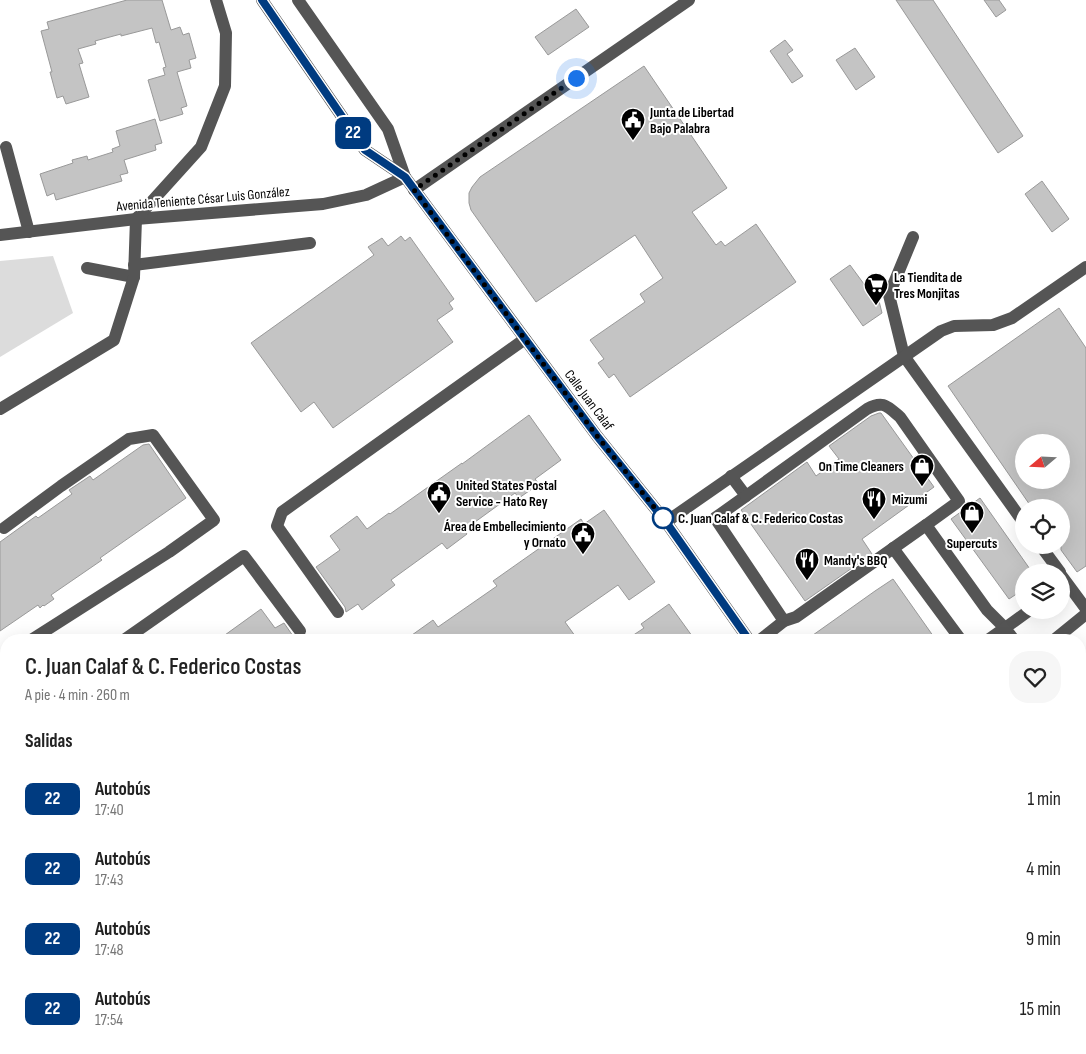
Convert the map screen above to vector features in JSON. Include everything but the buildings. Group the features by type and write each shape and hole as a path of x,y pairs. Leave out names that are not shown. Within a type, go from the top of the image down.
{"street":[{"path":"0,409 114,340 134,271 136,219 201,147 225,86 226,33 216,0"},
{"path":"262,0 365,150 405,177"},
{"path":"298,0 388,129 405,177"},
{"path":"414,190 689,0"},
{"path":"6,147 29,232"},
{"name":"Avenida Teniente César Luis González","path":"0,235 136,219 323,204 366,194 405,177"},
{"name":"Calle Juan Calaf","path":"405,177 597,436 666,522 745,634"},
{"path":"912,237 889,295 904,356 1015,510"},
{"path":"87,268 134,271 310,242"},
{"path":"666,522 941,331 954,326 993,325 1012,318 1086,267"},
{"path":"338,612 277,526 282,512 525,339"},
{"path":"768,634 784,621 796,617 959,501 900,417 891,408 883,404 876,404 867,409 715,518 784,621"},
{"path":"4,528 129,439 153,435 214,520 169,552 40,634"},
{"path":"732,476 746,496"},
{"path":"926,525 987,610 1010,634"},
{"path":"893,548 958,634"},
{"path":"133,634 244,556 300,631"},
{"path":"1070,587 1086,609"},
{"path":"1061,634 1086,614"},
{"path":"996,634 1018,619"}],"shaded area":[{"path":"53,256 73,313 0,357 0,261"}],"bus line":[{"name":"22","path":"262,0 365,150 405,177 597,436 666,522 745,634"}],"place":[{"name":"Junta de Libertad Bajo Palabra","path":"633,141"},
{"name":"La Tiendita de Tres Monjitas","path":"876,306"},
{"name":"On Time Cleaners","path":"922,487"},
{"name":"United States Postal Service - Hato Rey","path":"439,514"},
{"name":"C. Juan Calaf & C. Federico Costas","path":"663,518"},
{"name":"Mizumi","path":"874,520"},
{"name":"Supercuts","path":"972,534"},
{"name":"Área de Embellecimiento y Ornato","path":"583,555"},
{"name":"Mandy's BBQ","path":"807,581"}],"route":[{"path":"576,78 414,190 597,436 666,522 663,518"}]}
